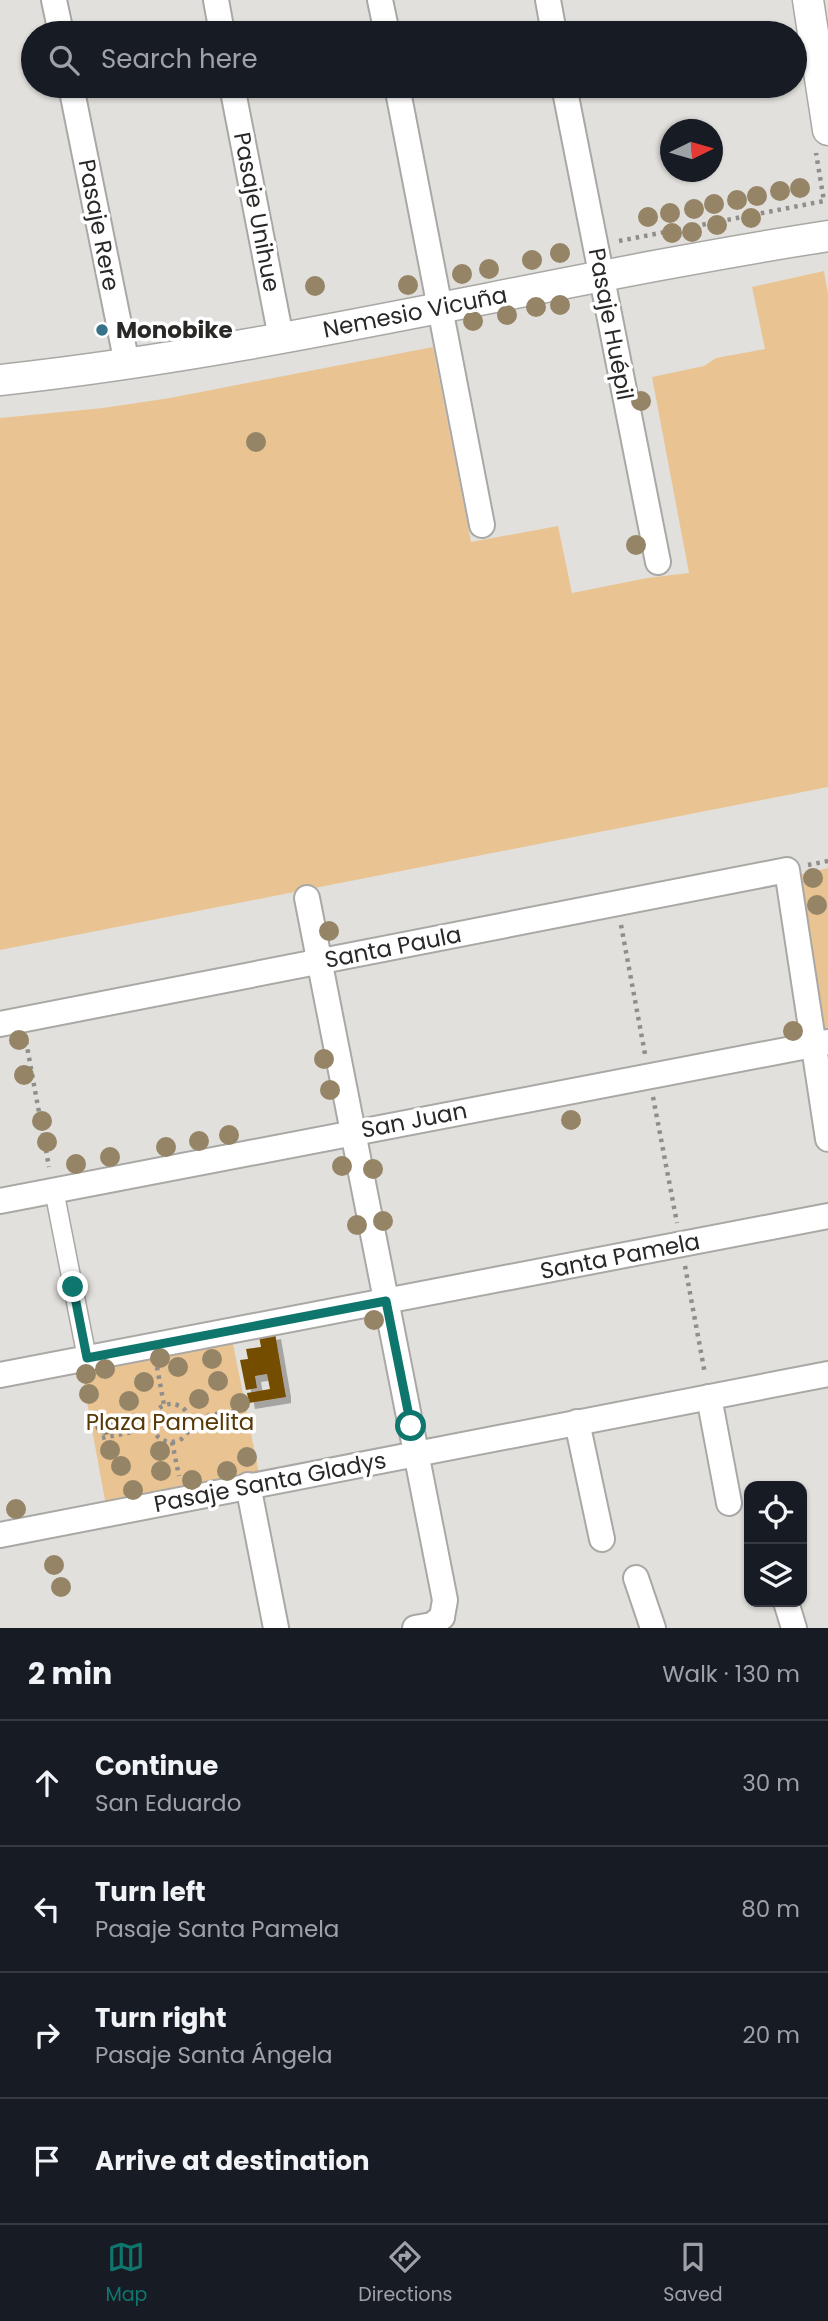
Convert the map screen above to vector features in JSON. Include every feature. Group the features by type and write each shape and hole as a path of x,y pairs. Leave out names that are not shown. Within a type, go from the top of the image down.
{"street":[{"path":"54,0 58,21"},
{"path":"216,0 220,21"},
{"path":"380,0 384,21"},
{"path":"548,0 552,21"},
{"path":"808,0 822,139"},
{"name":"Pasaje Rere","path":"73,98 127,365"},
{"name":"Pasaje Unihue","path":"234,98 281,338"},
{"path":"399,98 482,526"},
{"name":"Pasaje Huépil","path":"566,98 658,562"},
{"name":"Nemesio Vicuña","path":"0,380 127,365 828,236"},
{"name":"Santa Paula","path":"11,1022 787,870 821,1043"},
{"path":"307,898 445,1600 446,1622 415,1628"},
{"path":"821,1043 828,1139"},
{"name":"San Juan","path":"0,1201 821,1043"},
{"path":"54,1190 87,1358"},
{"name":"Santa Pamela","path":"0,1375 828,1216"},
{"name":"Pasaje Santa Gladys","path":"0,1535 828,1374"},
{"path":"709,1397 729,1503"},
{"path":"578,1422 602,1539"},
{"path":"248,1485 276,1628"},
{"path":"636,1578 653,1628"},
{"path":"788,1607 794,1628"}],"path":[{"path":"609,243 824,201 822,139"},
{"path":"617,904 643,1044"},
{"path":"11,1022 54,1190"},
{"path":"153,1346 164,1405"},
{"path":"164,1405 182,1407 190,1419 186,1436 172,1443 162,1441 153,1428 155,1413 164,1405"},
{"path":"190,1419 233,1411"},
{"path":"102,1438 153,1428"},
{"path":"172,1443 184,1498"}],"green space":[{"path":"824,271 828,294 828,787 0,950 0,418 103,408 170,398 433,347 471,542 558,526 572,593 647,578 689,573 652,377 704,366 716,358 765,349 752,287"},
{"path":"828,868 828,1074 796,876"},
{"name":"Plaza Pamelita","path":"232,1339 259,1473 106,1506 81,1369"}],"building":[{"path":"275,1333 286,1397 249,1403 247,1393 270,1389 267,1374 255,1376 257,1388 246,1390 240,1360 248,1359 246,1349 261,1347 259,1336"}],"place":[{"name":"Monobike","path":"102,330"}],"route":[{"path":"73,1287 87,1358 386,1301 411,1426"}]}
